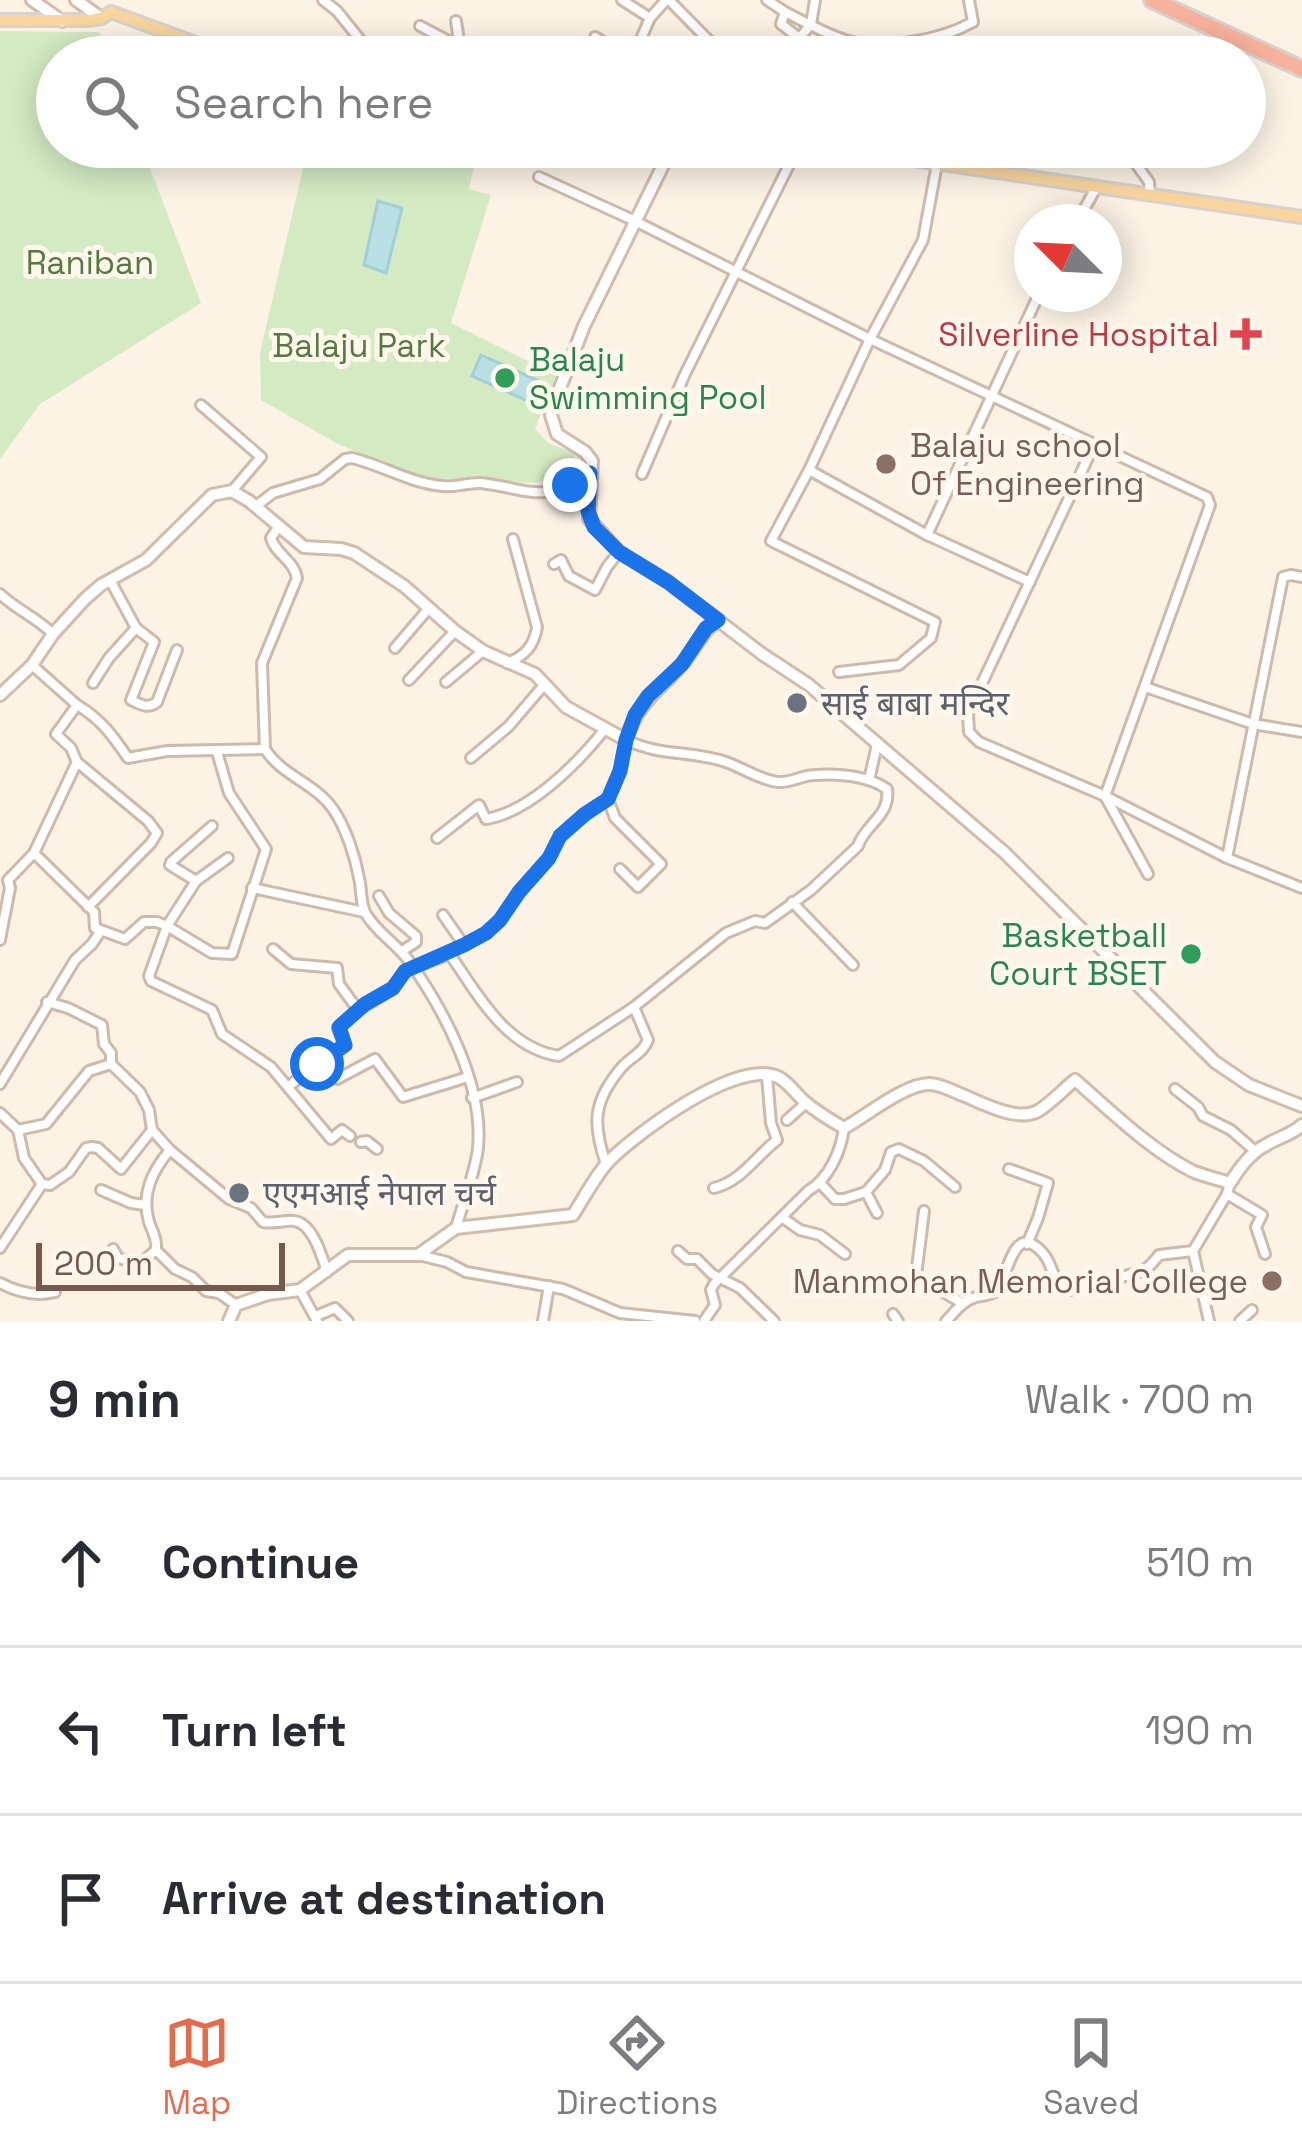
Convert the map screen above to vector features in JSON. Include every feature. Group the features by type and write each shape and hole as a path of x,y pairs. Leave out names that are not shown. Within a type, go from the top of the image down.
{"highway":[{"path":"1152,0 1230,36"},
{"path":"1266,52 1302,69"}],"main road":[{"path":"0,20 62,21 110,10 179,36"},
{"path":"964,168 1302,217"}],"street":[{"path":"32,0 62,21"},
{"path":"76,0 110,10"},
{"path":"323,0 357,36"},
{"path":"622,0 650,18"},
{"path":"641,36 666,0 703,36"},
{"path":"766,0 839,36"},
{"path":"802,36 811,24 815,0"},
{"path":"936,36 973,22 969,0"},
{"path":"785,12 782,24 797,36"},
{"path":"456,21 458,36"},
{"path":"420,26 435,36"},
{"path":"662,168 573,350 551,415 557,434 592,461 590,519 619,552 668,582 809,686 1005,853 1215,1062 1250,1085 1302,1106"},
{"path":"642,474 685,374 788,168"},
{"path":"839,673 899,665 931,638 935,622 771,541 923,240 936,168"},
{"path":"1139,168 1149,182 1150,195"},
{"path":"538,177 1207,497 1210,505 1105,796 1148,874"},
{"path":"1087,204 1096,188"},
{"path":"927,535 1031,312"},
{"path":"0,695 32,665 85,599 146,560 212,495 232,491 261,457 201,405"},
{"path":"1094,445 968,713 969,732 979,742 1302,888"},
{"path":"254,507 273,494 320,479 348,458 431,484 476,483 534,493 548,493 590,473"},
{"path":"809,470 927,535 1030,582"},
{"path":"232,491 304,547 354,553 404,586 455,632 506,663 536,674 566,707 626,740 664,754 724,761 778,782 812,775 869,780 886,789 883,813 852,853 811,890 773,919 726,933 634,1007 564,1053 551,1055 506,1030 449,953"},
{"path":"279,526 272,544 290,561 297,578 262,663 265,749 272,761 314,789 333,809 359,874 364,912"},
{"path":"506,663 520,658 534,641 537,627 513,538"},
{"path":"554,564 561,560 569,576 595,590 619,552"},
{"path":"1227,858 1283,578 1302,577"},
{"path":"110,580 136,628 154,642 131,700 144,706 157,702 177,650"},
{"path":"0,594 53,634"},
{"path":"394,648 429,608"},
{"path":"286,1083 345,1045 338,1029 393,988 405,971 464,945 500,920 549,858 560,836 608,799 635,715 682,664 706,628 718,620"},
{"path":"93,683 136,628"},
{"path":"409,680 455,632"},
{"path":"446,682 483,651"},
{"path":"32,665 112,733 128,758 265,749"},
{"path":"471,758 509,726 544,685"},
{"path":"1145,687 1253,724 1302,732"},
{"path":"77,705 56,734 71,748 77,762 148,820 157,833 88,907"},
{"path":"437,838 478,805 486,819 511,813 578,761 605,729"},
{"path":"869,780 877,745"},
{"path":"34,853 94,912 95,928 100,932 125,939 144,922 158,922 212,953 232,954 266,849 229,793 217,752"},
{"path":"0,940 10,888 4,877 34,853 77,762"},
{"path":"608,799 614,818 661,865 638,887 620,868"},
{"path":"196,881 170,862 212,826"},
{"path":"228,858 196,881 167,926 151,981 212,1010 222,1034 271,1066 332,1139 343,1130 350,1136"},
{"path":"252,888 364,912 402,951 439,1007 468,1077 478,1142 456,1228"},
{"path":"379,896 389,913 416,936 416,942 402,951"},
{"path":"792,902 853,964"},
{"path":"443,915 464,945"},
{"path":"0,1084 47,1002 100,932"},
{"path":"273,949 291,964 337,968 339,984 358,1010"},
{"path":"47,1002 102,1025 111,1064 140,1092 152,1130 170,1150 229,1199 251,1208 263,1222 302,1223 325,1266"},
{"path":"606,1164 595,1115 601,1097 648,1040 634,1007"},
{"path":"317,1064 337,1079 375,1059 403,1097 468,1077"},
{"path":"18,1130 46,1124 89,1071 111,1064"},
{"path":"713,1188 748,1169 777,1140 767,1074"},
{"path":"418,1255 456,1228 573,1215 606,1164 649,1126 730,1078 767,1074 782,1079 806,1103 844,1128"},
{"path":"704,1321 715,1305 711,1290 719,1278 808,1191 821,1184 844,1128 922,1085 939,1086 1001,1110 1033,1114 1075,1080 1111,1114 1262,1215 1256,1228 1265,1254"},
{"path":"472,1098 517,1082"},
{"path":"1175,1089 1203,1116 1231,1130 1257,1152"},
{"path":"787,1120 806,1103"},
{"path":"0,1113 18,1130 24,1158 46,1185"},
{"path":"1209,1320 1193,1251 1245,1161 1302,1125"},
{"path":"0,1249 46,1185 69,1172 86,1148 98,1148 121,1169 152,1130"},
{"path":"361,1142 377,1149"},
{"path":"821,1184 836,1198 866,1192 885,1170 892,1152 899,1149 955,1187"},
{"path":"113,1249 118,1258 140,1264 156,1250 158,1242 145,1205 153,1169 170,1150"},
{"path":"1009,1169 1048,1183 1027,1244"},
{"path":"101,1190 145,1205"},
{"path":"866,1192 877,1213"},
{"path":"924,1211 916,1276 962,1303"},
{"path":"783,1218 800,1230 820,1235 845,1254"},
{"path":"946,1321 962,1303 994,1294 1017,1246 1027,1244 1043,1253 1056,1280 1070,1290 1136,1276 1159,1255 1193,1251"},
{"path":"156,1250 206,1291 219,1293 236,1305"},
{"path":"678,1250 740,1288 774,1321"},
{"path":"229,1321 236,1305 300,1290 325,1266 349,1255 418,1255 466,1272 550,1286 629,1318 694,1321"},
{"path":"0,1283 16,1291 55,1292"},
{"path":"543,1321 550,1286"},
{"path":"300,1290 317,1318 335,1308 348,1321"},
{"path":"1240,1321 1252,1310"}],"green space":[{"name":"Raniban","path":"0,31 99,32 100,36 36,36 36,168 150,168 201,303 40,404 0,459"},
{"name":"Balaju Park","path":"303,168 474,168 469,189 491,195 451,323 556,375 535,429 550,444 574,453 575,467 537,483 424,478 392,468 336,443 261,400 260,353"}],"water":[{"path":"378,201 402,208 386,273 364,265"},
{"name":"Balaju Swimming Pool","path":"481,355 539,381 530,402 472,376"}],"place":[{"name":"Silverline Hospital","path":"1246,334"},
{"name":"Balaju Swimming Pool","path":"505,378"},
{"name":"Balaju school Of Engineering","path":"886,464"},
{"name":"साई बाबा मन्दिर","path":"797,703"},
{"name":"Basketball Court BSET","path":"1191,954"},
{"name":"एएमआई नेपाल चर्च","path":"239,1193"},
{"name":"Manmohan Memorial College","path":"1272,1281"}],"route":[{"path":"317,1064 345,1045 339,1027 393,988 405,971 444,956 500,920 549,858 560,836 608,799 635,715 682,664 706,628 718,620 619,552 594,527 588,511 590,473 570,485"}]}
